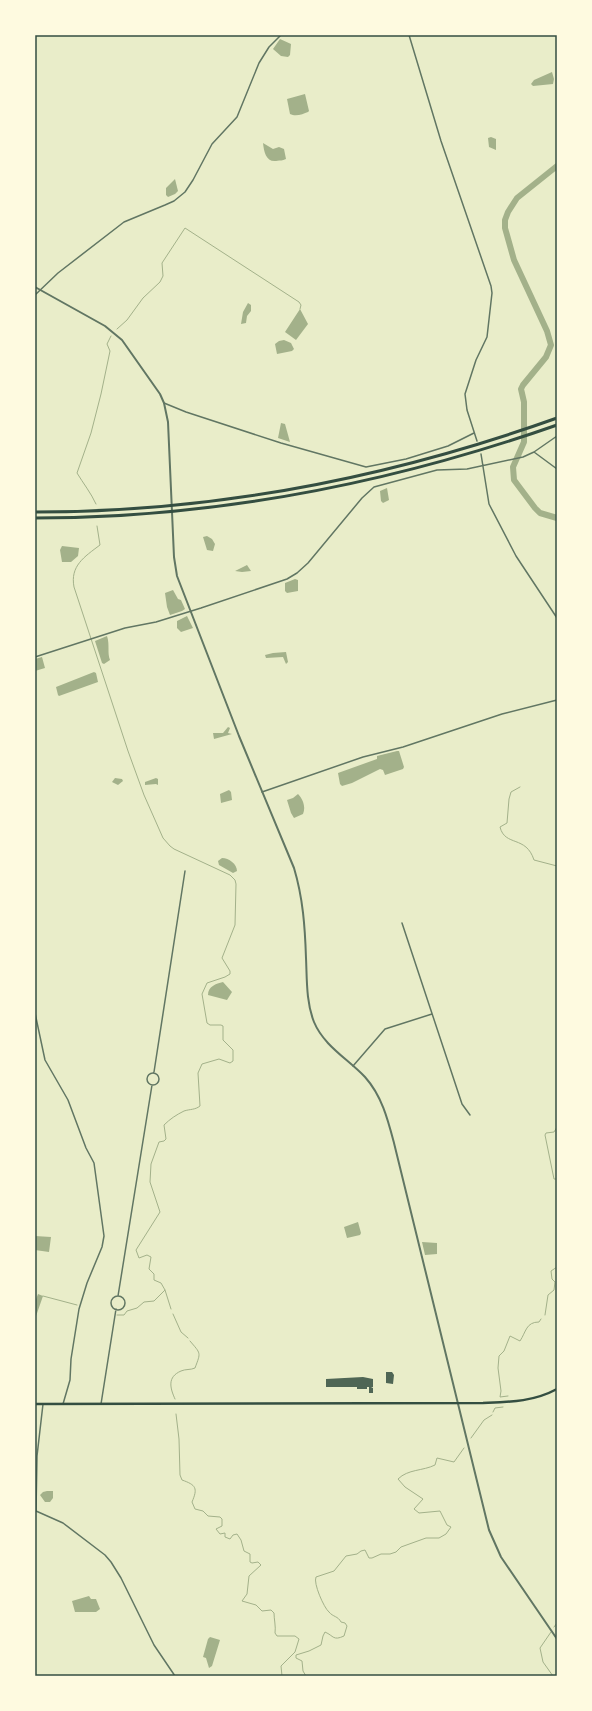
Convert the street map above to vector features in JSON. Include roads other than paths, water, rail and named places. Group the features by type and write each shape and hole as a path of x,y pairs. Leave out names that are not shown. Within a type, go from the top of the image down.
{"highway":[{"path":"35,512 127,509 199,503 261,495 389,469 514,433 557,418"},
{"path":"35,518 133,515 262,500 338,487 391,475 532,434 557,425"},
{"path":"35,1404 458,1403 526,1400 538,1398 557,1389"}],"street":[{"path":"35,295 58,273 124,222 170,203 185,192 212,144 237,117 258,62 269,47 281,35"},
{"path":"408,35 445,154 491,286 492,293 487,337 476,360 465,394 465,400 477,441"},
{"path":"35,287 113,332 136,359 160,394 164,403 168,422 174,557 177,576 262,792 294,868 300,888 303,911 308,999 312,1016 326,1042 353,1066 375,1090 382,1104 388,1121 487,1520 501,1557 557,1639"},
{"path":"164,403 186,412 281,443 366,467 406,458 448,446 474,433"},
{"path":"35,657 125,628 156,622 288,579 308,563 362,498 374,487 437,470 467,469 524,457 557,436"},
{"path":"534,452 557,469"},
{"path":"481,454 484,465 489,504 509,544 557,618"},
{"path":"262,792 363,757 403,746 502,714 557,700"},
{"path":"154,1072 185,870"},
{"path":"402,923 462,1104 470,1115"},
{"path":"35,1013 44,1060 68,1100 86,1148 94,1163 104,1236 102,1247 87,1282 79,1308 70,1359 70,1380 63,1404"},
{"path":"353,1066 385,1029 432,1014"},
{"path":"152,1085 156,1084 160,1080 154,1072"},
{"path":"152,1085 147,1081 147,1077 149,1073 154,1072"},
{"path":"118,1296 152,1085"},
{"path":"116,1309 120,1309 124,1304 122,1298 118,1296"},
{"path":"116,1309 112,1307 111,1302 113,1298 118,1296"},
{"path":"101,1404 116,1309"},
{"path":"43,1404 37,1456 36,1510 63,1523 105,1555 111,1562 122,1578 154,1645 174,1676"}],"waterway":[{"path":"557,166 517,198 505,220 505,228 514,260 547,331 551,345 546,357 521,389 524,402 524,442 513,467 514,480 540,513 557,518"},
{"path":"117,329 127,320 143,298 160,282 163,276 162,263 185,228 299,302 301,305 300,309"},
{"path":"96,504 77,473 91,433 101,394 110,351 107,344 111,336"},
{"path":"97,526 100,545 84,558 76,568 73,580 74,587 144,795 163,838 170,846 230,875 235,880 236,884 235,925 222,958 230,971 230,974 207,983 202,994 207,1023 210,1025 223,1026 223,1040 233,1050 233,1061 230,1063 219,1059 202,1064 198,1073 200,1106 184,1111 164,1125 166,1139 159,1142 151,1164 150,1182 160,1212 136,1250 139,1258 147,1255 151,1257 149,1269 154,1274 154,1280 161,1283 165,1290 154,1301 144,1302 137,1308 127,1311 124,1315 117,1315"},
{"path":"520,787 511,792 507,823 500,827 506,837 526,847 534,860 557,866"},
{"path":"557,1127 554,1132 546,1133 545,1135 554,1179 557,1179"},
{"path":"545,1315 548,1295 554,1290 555,1282 552,1279 551,1271 557,1267"},
{"path":"165,1290 171,1309"},
{"path":"43,1296 77,1305"},
{"path":"173,1314 181,1332 188,1338"},
{"path":"508,1396 500,1397 501,1391 498,1368 499,1356 504,1351 510,1336 520,1341 527,1328 531,1324 539,1322 541,1319"},
{"path":"175,1399 171,1387 173,1376 183,1370 195,1368 199,1356 198,1351 190,1341"},
{"path":"493,1412 495,1408 503,1407"},
{"path":"176,1414 179,1439 180,1475 182,1480 193,1485 195,1493 192,1502 195,1509 203,1511 208,1516 220,1517 222,1519 222,1526 216,1529 220,1534 225,1533 225,1537 230,1539 233,1535 237,1534 241,1540 244,1551 250,1554 250,1562 258,1562 261,1565 249,1576 247,1594 242,1601 256,1605 262,1611 271,1610 274,1613 275,1633 277,1636 295,1636 299,1639 295,1652 281,1666 282,1676"},
{"path":"471,1438 484,1420 492,1415"},
{"path":"306,1676 303,1671 302,1661 296,1658 296,1655 321,1645 325,1632 336,1638 344,1636 347,1626 327,1610 317,1590 315,1580 316,1577 334,1571 346,1556 357,1554 361,1551 365,1550 369,1558 372,1558 381,1554 396,1552 401,1547 426,1538 439,1538 446,1534 451,1527 447,1525 440,1511 419,1513 414,1509 423,1499 405,1487 398,1479 406,1473 435,1465 437,1458 454,1462 464,1448"},
{"path":"554,1627 557,1623"},
{"path":"551,1632 540,1648 543,1662 553,1676"}]}
